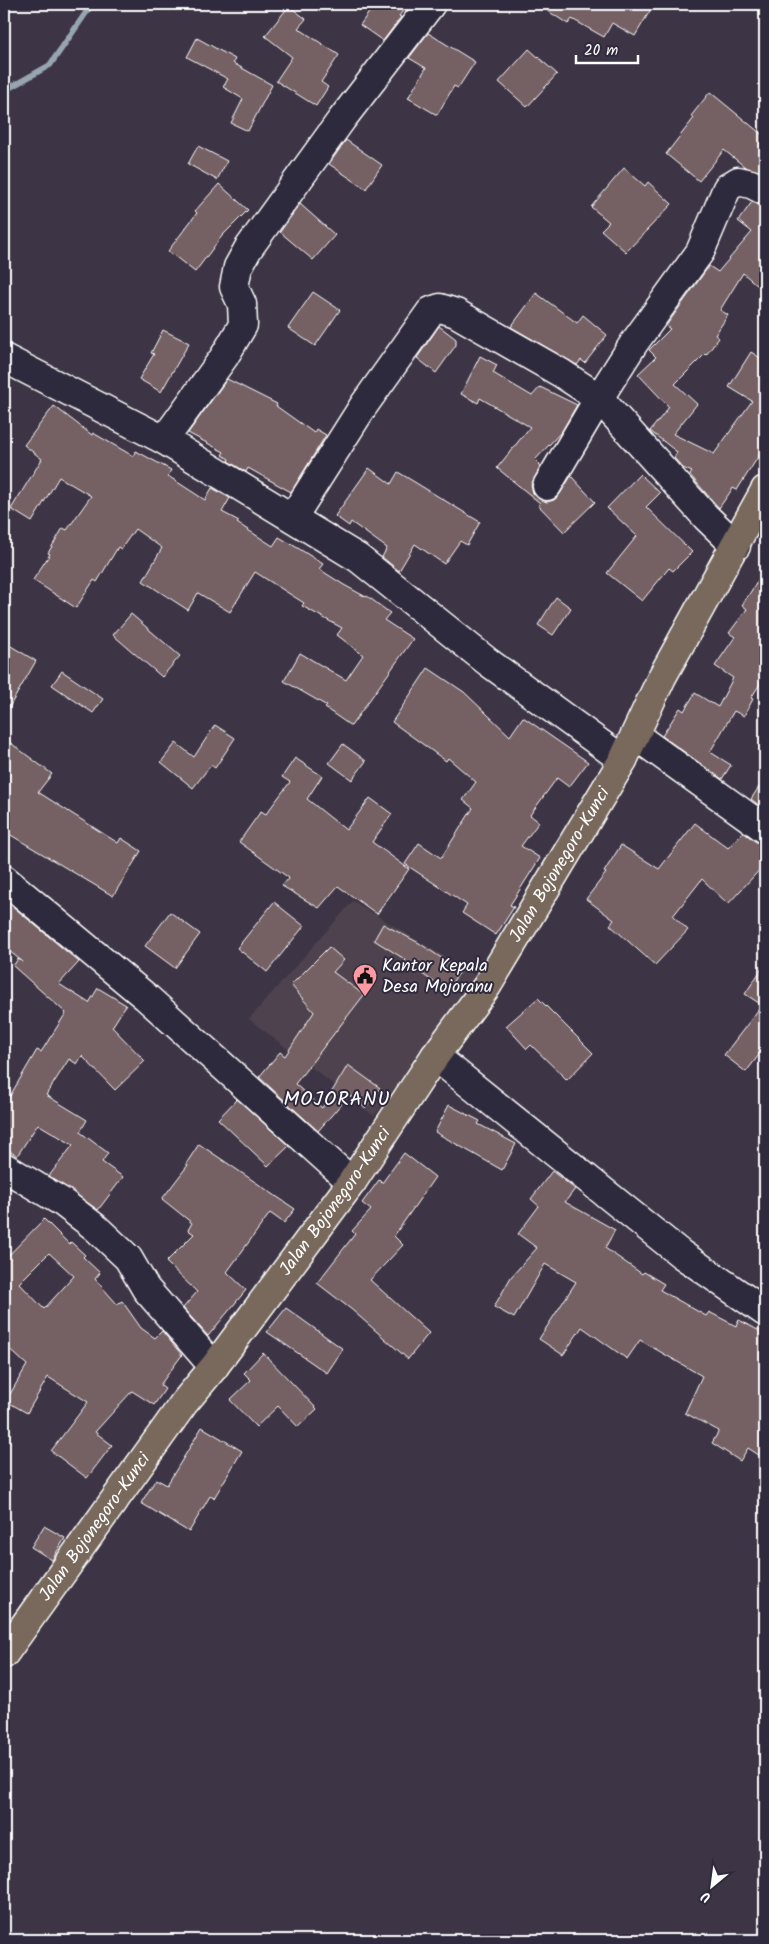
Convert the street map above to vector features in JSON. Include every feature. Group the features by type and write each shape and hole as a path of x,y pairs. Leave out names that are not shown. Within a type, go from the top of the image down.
{"main road":[{"name":"Jalan Bojonegoro-Kunci","path":"4,1654 184,1403 214,1367 352,1182 435,1056 487,986 623,760 636,736 662,677 736,546 765,490"}],"street":[{"path":"164,440 224,357 243,325 242,304 234,287 238,267 248,249 342,119 431,4"},
{"path":"547,486 634,343 700,252 727,188 738,181 751,184 765,191"},
{"path":"293,517 364,406 431,311 440,308 456,313 561,373 599,398 688,497 736,546"},
{"path":"4,358 164,440 358,558 488,662 623,760"},
{"path":"636,736 765,829"},
{"path":"4,879 146,997 352,1182"},
{"path":"435,1056 681,1254 765,1312"},
{"path":"4,1167 62,1202 96,1228 128,1258 146,1289 214,1367"}],"shaded area":[{"name":"Kantor Kepala Desa Mojoranu","path":"353,901 476,976 374,1116 249,1019"}],"building":[{"path":"375,4 408,4 383,41 360,25"},
{"path":"537,4 654,4 635,36 612,23 604,37 572,19 568,24"},
{"path":"289,6 306,19 298,28 339,55 321,82 328,87 316,106 276,81 292,57 265,36"},
{"path":"428,33 475,62 458,88 454,86 437,115 408,98 426,68 409,58"},
{"path":"197,38 235,59 233,63 272,85 248,131 231,123 243,99 223,87 228,79 187,57"},
{"path":"529,49 557,74 527,107 499,82"},
{"path":"710,92 765,137 765,174 745,167 724,150 699,181 666,154 694,118 691,116"},
{"path":"346,140 382,165 366,189 329,164"},
{"path":"198,146 227,161 217,180 188,164"},
{"path":"624,168 645,186 648,182 672,204 626,252 601,230 609,222 591,207"},
{"path":"219,184 248,210 222,236 195,272 168,251 197,213 195,211"},
{"path":"752,202 765,207 765,292 743,273 720,310 728,315 715,335 719,338 706,355 675,384 697,404 673,434 714,454 752,401 729,387 751,352 765,361 765,446 737,490 733,488 719,508 690,475 692,472 683,468 674,458 677,452 650,431 669,407 638,374 656,357 649,350 670,329 666,326 709,266 718,272 752,232 738,221"},
{"path":"300,204 335,235 313,260 280,232"},
{"path":"313,292 340,310 315,346 288,328"},
{"path":"536,293 577,323 583,315 607,335 585,363 581,360 577,365 511,327"},
{"path":"439,326 456,339 456,345 436,373 417,358"},
{"path":"163,330 189,343 161,392 139,379 154,354 151,353"},
{"path":"480,356 497,365 493,373 532,396 540,387 577,405 562,431 535,460 541,466 531,485 533,493 539,499 547,502 554,500 560,494 571,476 595,502 564,532 538,505 540,503 497,468 530,427 480,398 478,403 461,394"},
{"path":"227,379 277,404 276,406 314,433 316,429 326,435 291,492 248,468 246,472 228,461 229,459 222,455 224,452 188,433"},
{"path":"54,406 92,435 93,433 133,456 136,451 171,470 168,476 205,500 212,488 230,498 222,512 239,521 237,523 273,546 279,537 323,564 319,569 344,585 367,596 390,613 384,620 413,639 351,726 325,708 327,706 284,681 300,653 346,680 363,655 337,635 342,628 302,606 304,603 255,572 230,612 198,593 188,610 143,581 162,548 135,529 121,549 118,547 97,582 94,580 76,608 33,580 50,554 48,553 63,528 67,530 91,496 59,477 32,522 11,509 42,459 24,445"},
{"path":"369,468 391,484 398,472 480,522 467,545 460,541 444,564 415,544 399,571 382,557 387,548 351,522 349,526 335,516"},
{"path":"640,474 660,493 646,507 692,552 673,571 669,568 642,601 607,573 637,536 607,508"},
{"path":"765,570 765,676 751,698 753,699 744,716 734,711 710,752 731,765 722,779 662,736 680,708 684,711 695,693 718,707 733,678 715,666 735,637 729,633 747,609 742,605"},
{"path":"556,597 571,608 553,635 538,625"},
{"path":"131,614 180,656 162,677 113,635"},
{"path":"4,642 36,661 4,716"},
{"path":"428,668 464,692 510,736 523,717 588,762 569,787 557,778 530,815 539,822 521,846 540,858 510,905 514,907 496,935 462,913 467,905 405,864 419,843 441,858 473,808 463,800 476,782 448,758 446,761 392,722"},
{"path":"62,671 103,699 93,713 52,685"},
{"path":"215,725 235,738 215,768 211,765 193,788 161,762 176,743 194,757"},
{"path":"4,738 52,774 38,792 118,843 121,838 141,851 113,896 4,831"},
{"path":"343,744 366,761 352,780 329,763"},
{"path":"295,758 322,776 307,799 346,830 370,798 392,814 372,842 409,869 377,914 338,886 319,908 282,886 289,878 239,842 261,811 266,814 290,782 282,777"},
{"path":"765,778 765,810 751,799"},
{"path":"695,823 728,848 743,832 756,842 765,844 765,864 728,904 702,879 673,916 688,930 655,965 610,925 614,920 586,899 606,873 604,872 621,845 659,869"},
{"path":"4,899 79,962 59,984 89,1003 98,988 126,1005 112,1027 145,1061 115,1090 82,1056 77,1064 69,1059 46,1095 87,1120 80,1132 108,1153 102,1162 123,1177 98,1210 49,1176 73,1145 38,1124 17,1156 4,1147 4,1106 37,1050 41,1052 66,1013 13,966 18,959 23,962 4,947"},
{"path":"274,902 304,926 267,972 237,948"},
{"path":"170,912 200,934 175,968 145,946"},
{"path":"383,924 419,943 461,971 446,990 404,962 406,960 374,940"},
{"path":"329,947 344,960 333,972 364,995 295,1084 322,1108 348,1065 380,1088 365,1108 349,1095 318,1131 259,1077 280,1052 285,1056 314,1012 291,985"},
{"path":"765,964 765,1047 746,1072 724,1055 762,1005 745,994"},
{"path":"538,998 593,1053 567,1080 531,1045 527,1049 506,1026"},
{"path":"237,1099 289,1146 268,1166 218,1119"},
{"path":"449,1105 480,1121 478,1124 516,1144 502,1170 435,1132"},
{"path":"199,1144 295,1209 284,1223 270,1213 227,1272 246,1290 208,1336 183,1308 197,1292 166,1262 194,1234 188,1230 192,1223 162,1199 188,1165 186,1164"},
{"path":"404,1153 435,1177 394,1236 403,1245 370,1280 429,1333 408,1359 352,1310 317,1283 355,1234 352,1231 371,1210 362,1203 379,1180 382,1183"},
{"path":"552,1171 575,1189 565,1202 615,1230 605,1248 642,1274 644,1272 664,1284 660,1290 706,1316 709,1312 736,1326 739,1320 765,1334 765,1459 748,1448 740,1461 712,1443 719,1431 685,1413 702,1376 640,1340 627,1359 582,1327 563,1355 539,1339 576,1282 545,1264 514,1318 494,1307 511,1277 537,1248 518,1234 539,1206 531,1199"},
{"path":"44,1219 69,1244 71,1242 85,1255 83,1257 100,1273 95,1279 117,1304 122,1301 141,1328 155,1338 162,1331 182,1355 160,1385 165,1389 154,1405 132,1391 95,1432 112,1445 87,1478 51,1451 88,1402 48,1377 27,1413 6,1401 27,1365 4,1344 4,1260","holes":["49,1253 74,1276 44,1309 19,1283"]},
{"path":"286,1308 343,1349 327,1373 267,1332"},
{"path":"263,1353 317,1409 298,1427 278,1406 256,1427 230,1400 251,1380 244,1373"},
{"path":"202,1427 242,1451 214,1498 210,1496 189,1532 141,1503 156,1479 167,1485"},
{"path":"44,1526 65,1538 52,1560 31,1547"}],"waterway":[{"path":"4,91 50,65 92,4"}],"place":[{"name":"Kantor Kepala Desa Mojoranu","path":"365,997"}],"district":[{"name":"MOJORANU","path":"337,1100"}]}
